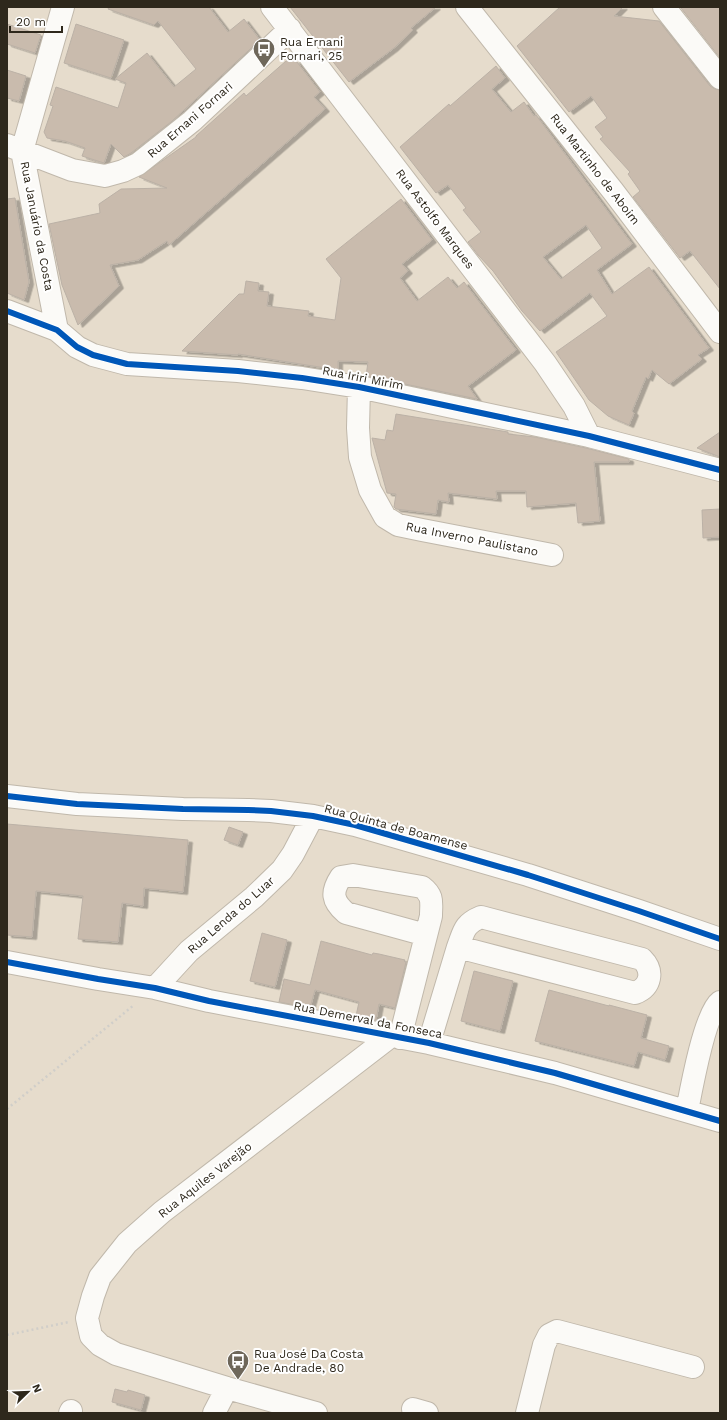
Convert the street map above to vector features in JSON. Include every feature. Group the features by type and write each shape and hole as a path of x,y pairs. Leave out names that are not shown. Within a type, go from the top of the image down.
{"street":[{"name":"Rua Januário da Costa","path":"57,330 15,148 63,7"},
{"name":"Rua Astolfo Marques","path":"272,7 546,363 574,406 589,436"},
{"name":"Rua Martinho de Aboim","path":"467,7 613,191 720,332"},
{"path":"664,7 720,78"},
{"name":"Rua Ernani Fornari","path":"15,148 72,170 105,176 123,172 138,164 192,121 290,29"},
{"name":"Rua Iriri Mirim","path":"7,311 57,330 77,347 93,355 127,364 245,372 302,378 360,387 589,436 720,470"},
{"name":"Rua Inverno Paulistano","path":"360,387 358,428 360,457 370,490 385,517 398,524 422,530 552,555"},
{"name":"Rua Quinta de Boamense","path":"7,796 78,804 271,811 313,816 355,825 528,875 720,939"},
{"name":"Rua Lenda do Luar","path":"155,988 189,951 254,897 282,870 293,854 313,816"},
{"path":"429,1043 458,947 465,928 471,922 481,917 642,959 648,965 650,972 645,988 635,993 458,947"},
{"path":"396,1037 426,935"},
{"name":"Rua Demerval da Fonseca","path":"7,962 155,988 209,1001 429,1043 555,1073 720,1121"},
{"path":"687,1111 708,1022 717,1004 720,1002"},
{"name":"Rua Aquiles Varejão","path":"87,1318 100,1278 128,1243 162,1212 396,1037"},
{"path":"87,1318 91,1336 100,1345 116,1354 227,1388 316,1413"},
{"path":"526,1413 544,1344 549,1335 557,1331 693,1367"},
{"path":"214,1413 227,1388"}],"path":[{"path":"7,1109 155,988"},
{"path":"7,1335 87,1318"}],"building":[{"path":"109,7 209,7 228,32 244,19 260,40 171,122 131,153 124,157 111,144 104,163 82,156 85,148 65,141 47,138 44,132 53,106 50,105 56,87 118,108 126,83 115,79 147,53 174,87 196,69 158,21 154,25 108,9"},
{"path":"290,7 436,7 411,28 413,30 394,48 349,82"},
{"path":"560,7 623,7 614,16 659,21 710,86 720,90 720,289 690,251 680,258 633,197 640,191 628,174 630,172 600,139 603,137 595,127 607,118 591,96 569,112 517,46"},
{"path":"720,7 720,58 681,8"},
{"path":"7,24 41,35 35,53 7,44"},
{"path":"76,24 124,40 111,78 64,63"},
{"path":"291,60 297,62 320,92 314,97 325,109 169,245 167,241 138,260 110,265 119,286 78,325 62,285 49,224 100,213 99,204 121,189 167,188 139,177 196,137 244,93 246,96 286,61"},
{"path":"496,66 505,78 492,89 511,112 524,102 534,116 536,115 632,244 597,270 612,294 649,267 709,348 698,355 702,359 669,384 652,370 648,379 646,377 632,411 634,413 629,425 608,416 589,400 556,352 607,316 590,293 540,331 522,311 493,271 468,242 481,232 463,210 466,208 448,185 436,193 400,147 449,104 450,106","holes":["586,225 602,248 561,279 543,257"]},
{"path":"7,70 26,76 19,101 7,98"},
{"path":"15,198 29,282 24,300 7,293 7,199"},
{"path":"401,199 432,240 402,264 408,271 400,278 417,301 448,277 457,288 464,282 516,350 468,386 477,399 366,376 368,362 338,361 338,370 238,354 182,351 239,294 244,294 246,281 259,283 258,291 269,292 267,306 309,311 308,316 335,320 341,278 326,259"},
{"path":"396,414 508,432 508,434 535,437 629,459 629,462 594,462 600,521 578,523 576,503 527,507 526,491 496,491 497,499 448,493 449,502 438,500 436,514 396,509 394,507 396,494 387,493 372,438 385,440 387,430 393,431"},
{"path":"720,432 720,457 697,448"},
{"path":"720,509 720,537 703,538 702,510"},
{"path":"7,824 188,840 183,892 144,888 143,906 122,903 118,942 78,939 83,896 36,891 32,937 7,935"},
{"path":"229,827 243,832 238,845 224,840"},
{"path":"262,933 287,940 275,987 250,981"},
{"path":"321,941 372,955 373,953 405,960 404,961 406,962 395,1008 379,1004 376,1020 356,1016 359,1002 315,990 310,1008 279,1002 284,979 310,985"},
{"path":"474,971 513,981 500,1031 461,1021"},
{"path":"549,990 647,1015 641,1038 669,1046 665,1060 638,1052 634,1066 535,1041"},
{"path":"115,1389 127,1392 128,1390 145,1395 141,1410 112,1402"}],"cycle path":[{"path":"7,311 57,330 77,347 93,355 127,364 238,371 302,378 359,387 589,436 720,470"},
{"path":"7,796 77,804 271,811 313,816 355,825 528,875 720,939"},
{"path":"7,962 155,988 209,1001 429,1043 555,1073 720,1121"}],"place":[{"name":"Rua Ernani Fornari, 25","path":"264,68"},
{"name":"Rua José Da Costa De Andrade, 80","path":"238,1380"}]}
